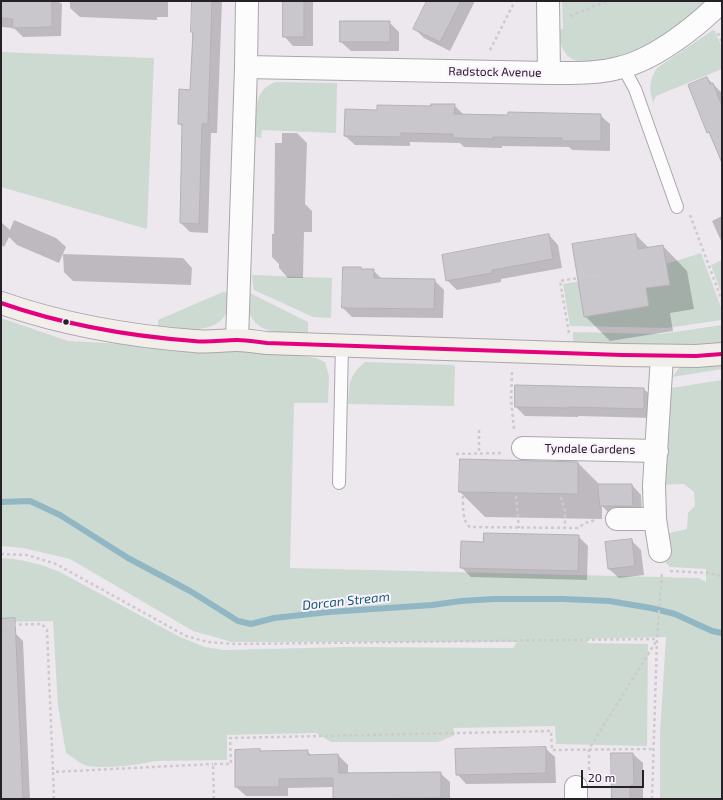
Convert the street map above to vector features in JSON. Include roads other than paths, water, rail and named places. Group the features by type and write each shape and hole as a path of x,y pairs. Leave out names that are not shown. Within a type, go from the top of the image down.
{"street":[{"path":"237,340 247,1"},
{"path":"548,1 549,73"},
{"name":"Radstock Avenue","path":"246,68 549,73 591,72 623,67 658,52 708,15 722,1"},
{"path":"1,303 57,321 124,333 197,342 237,340 267,344 342,345 662,356 722,354"},
{"path":"660,551 655,519 654,485 662,356"},
{"name":"Tyndale Gardens","path":"515,443 657,451"},
{"path":"617,519 655,519"}],"lane":[{"path":"623,67 635,89 677,207"},
{"path":"339,483 342,345"}],"waterway":[{"name":"Dorcan Stream","path":"1,502 30,501 60,515 128,558 190,591 238,621 251,624 274,618 329,612 432,605 461,601 494,599 563,599 609,601 651,608 675,614 712,631 722,633"}]}
